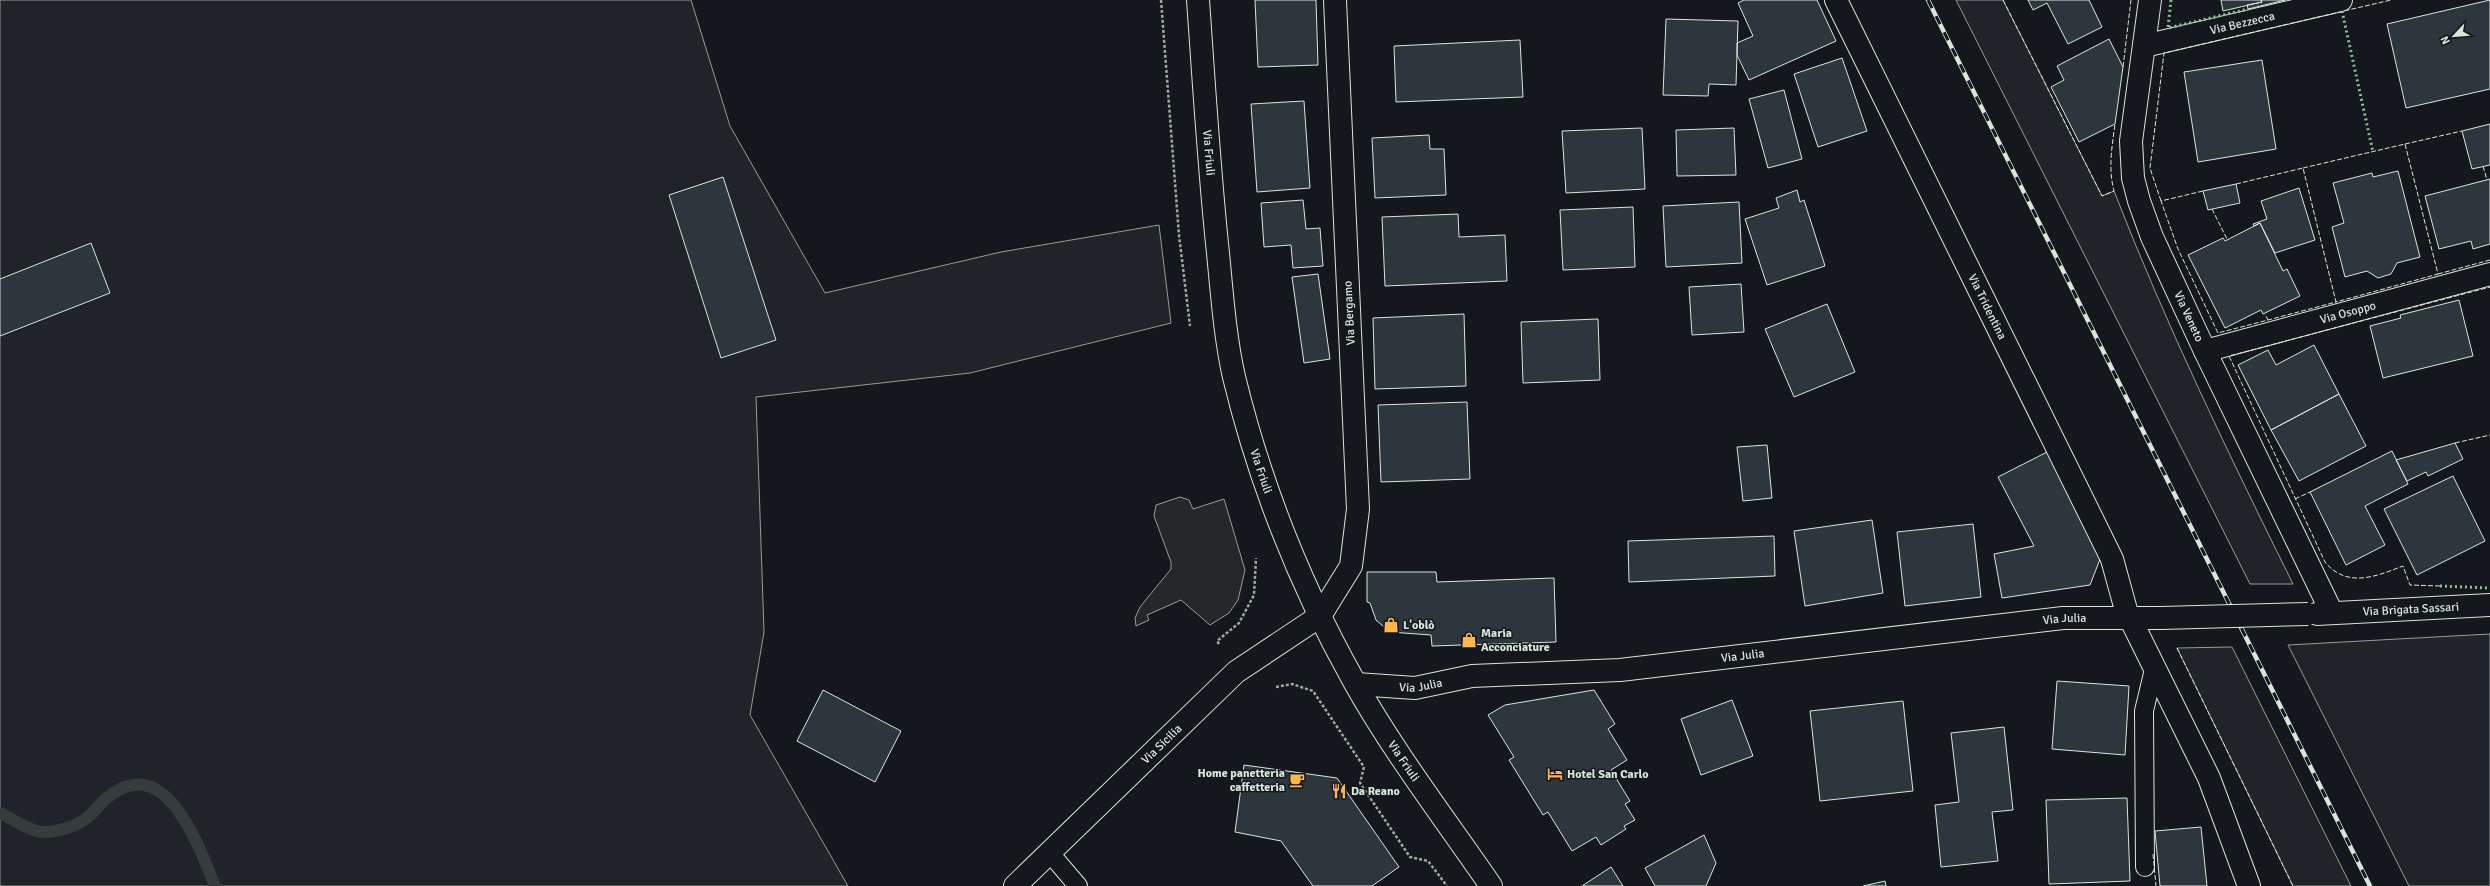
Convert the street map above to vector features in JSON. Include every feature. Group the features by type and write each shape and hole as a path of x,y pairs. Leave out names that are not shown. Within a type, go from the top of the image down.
{"street":[{"name":"Via Friuli","path":"1198,0 1211,190 1223,305 1234,374 1257,459 1278,520 1320,616 1356,684 1411,770 1491,886"},
{"name":"Via Bergamo","path":"1320,616 1351,566 1358,509 1335,0"},
{"name":"Via Tridentina","path":"1836,0 2112,559 2129,618"},
{"name":"Via Veneto","path":"2150,0 2131,141 2133,178 2147,225 2332,613"},
{"name":"Via Bezzecca","path":"2144,46 2341,0"},
{"name":"Via Osoppo","path":"2206,350 2490,274"},
{"name":"Via Brigata Sassari","path":"2332,613 2490,605"},
{"name":"Via Julia","path":"1356,684 1415,688 1472,676 1620,670 2063,618 2161,618 2332,613"},
{"name":"Via Sicilia","path":"1015,886 1236,672 1320,616"},
{"path":"2129,618 2155,665 2209,778 2249,886"}],"lane":[{"path":"2145,867 2144,711 2155,665"},
{"path":"1049,852 1078,886"}],"path":[{"path":"1236,672 1218,641 1239,623 1254,595 1256,560"},
{"path":"1272,688 1292,684 1313,691 1364,767 1360,784 1410,857 1428,861 1446,886"}],"shaded area":[{"path":"0,0 691,0 730,126 825,293 1001,252 1159,225 1171,323 970,373 756,397 764,632 750,715 848,886 0,886"},
{"path":"1956,0 2003,0 2102,196 2114,191 2155,291 2199,389 2293,584 2250,584"},
{"path":"1180,497 1189,500 1193,509 1224,499 1245,570 1238,600 1229,613 1210,625 1181,600 1147,615 1149,620 1136,626 1135,618 1140,607 1171,569 1171,562 1154,516 1156,505"},
{"path":"2490,634 2490,886 2409,886 2288,645"},
{"path":"2232,647 2351,886 2293,886 2177,648"}],"building":[{"path":"1255,0 1316,0 1318,65 1258,67"},
{"path":"1744,0 1817,0 1836,41 1749,80 1737,55 1737,43 1753,36 1738,3"},
{"path":"2028,0 2089,0 2102,27 2068,44 2047,3 2033,10"},
{"path":"2221,0 2261,0 2262,2 2223,11"},
{"path":"2261,0 2285,0 2248,9 2247,5 2262,2"},
{"path":"2490,0 2490,89 2406,108 2387,24"},
{"path":"1666,19 1738,21 1736,85 1709,84 1708,96 1663,95"},
{"path":"2109,39 2123,67 2115,124 2079,142 2051,87 2064,80 2057,66"},
{"path":"1520,40 1523,97 1396,102 1394,46"},
{"path":"1842,58 1867,131 1818,147 1794,74"},
{"path":"2262,60 2276,149 2198,162 2184,72"},
{"path":"1784,90 1802,159 1768,168 1749,99"},
{"path":"1304,101 1310,188 1257,192 1251,104"},
{"path":"2490,124 2490,165 2472,169 2462,131"},
{"path":"1642,128 1645,189 1566,193 1562,131"},
{"path":"1734,128 1736,175 1677,176 1676,130"},
{"path":"1429,135 1430,149 1444,149 1446,195 1375,198 1372,138"},
{"path":"2398,171 2420,257 2397,263 2391,274 2378,278 2367,271 2345,277 2332,227 2344,223 2333,183 2372,173 2373,177"},
{"path":"723,177 776,340 721,358 669,195"},
{"path":"2490,179 2490,244 2473,249 2471,241 2439,249 2425,196"},
{"path":"2236,184 2240,203 2208,210 2203,191"},
{"path":"2299,188 2315,240 2275,253 2260,223 2254,226 2253,224 2267,219 2261,201"},
{"path":"1797,190 1800,202 1804,200 1825,266 1767,285 1745,219 1779,208 1776,198"},
{"path":"1303,200 1306,229 1320,228 1323,266 1293,268 1291,245 1264,247 1261,203"},
{"path":"1739,202 1742,263 1666,267 1663,206"},
{"path":"1633,207 1635,267 1563,270 1560,210"},
{"path":"1458,214 1459,237 1505,235 1507,281 1385,286 1382,217"},
{"path":"2260,223 2283,271 2287,269 2300,296 2263,314 2261,310 2225,328 2188,255 2223,238 2225,241"},
{"path":"91,243 110,293 0,336 0,279"},
{"path":"1318,274 1330,359 1304,363 1292,277"},
{"path":"1741,284 1744,332 1692,335 1689,287"},
{"path":"2459,300 2473,356 2383,378 2370,326 2401,318 2400,315"},
{"path":"1827,304 1855,372 1794,397 1765,329"},
{"path":"1464,314 1466,386 1375,389 1373,318"},
{"path":"1598,319 1600,380 1523,383 1521,322"},
{"path":"2314,345 2339,394 2271,430 2238,365 2268,350 2276,365"},
{"path":"2339,394 2366,446 2299,481 2271,430"},
{"path":"1467,402 1470,479 1381,482 1378,405"},
{"path":"2455,443 2463,459 2428,476 2426,472 2407,481 2396,460"},
{"path":"1767,445 1772,498 1743,501 1737,447"},
{"path":"2049,451 2102,554 2090,585 2002,598 1994,554 2034,546 1998,477"},
{"path":"2392,451 2408,484 2365,506 2385,545 2346,565 2310,492"},
{"path":"2453,476 2485,541 2417,575 2384,509"},
{"path":"1872,520 1883,593 1805,606 1794,531"},
{"path":"1973,524 1981,597 1905,606 1897,532"},
{"path":"1774,536 1775,576 1629,582 1628,541"},
{"path":"1367,572 1436,572 1437,582 1554,578 1556,642 1432,646 1431,635 1390,632 1376,620 1370,603 1367,602"},
{"path":"2057,681 2129,686 2125,755 2052,749"},
{"path":"823,690 901,731 875,782 797,741"},
{"path":"1594,690 1615,724 1608,729 1627,760 1611,770 1630,801 1625,804 1635,820 1624,826 1626,829 1601,845 1596,837 1572,851 1548,812 1543,815 1509,760 1514,757 1488,715 1505,705"},
{"path":"1732,700 1753,756 1701,775 1681,719"},
{"path":"1903,701 1913,791 1820,801 1810,711"},
{"path":"2004,727 2013,810 1992,812 1998,861 1941,867 1935,805 1959,802 1951,733"},
{"path":"1244,765 1337,778 1399,867 1372,886 1313,886 1281,841 1235,832"},
{"path":"2127,798 2130,881 2049,884 2046,800"},
{"path":"2201,827 2207,886 2160,886 2155,831"},
{"path":"1704,835 1716,863 1706,886 1655,886 1645,868"},
{"path":"1611,867 1623,886 1582,886"},
{"path":"1885,881 1886,886 1863,886"}],"waterway":[{"path":"0,813 33,830 44,832 56,831 68,828 85,820 108,797 129,786 147,786 163,794 177,809 200,849 215,886"}],"railway":[{"path":"1928,0 2370,886"}],"hedge":[{"path":"2171,0 2168,28 2248,9"},
{"path":"2342,11 2373,152"},
{"path":"2440,586 2490,588"}],"fence":[{"path":"2003,0 2102,196 2114,191 2111,166 2115,124"},
{"path":"2123,67 2131,0"},
{"path":"2161,201 2150,168 2164,53 2391,0"},
{"path":"2405,144 2462,131"},
{"path":"2303,168 2405,144 2438,274 2336,302"},
{"path":"2483,166 2487,180"},
{"path":"2236,184 2303,168 2336,302 2268,320"},
{"path":"2203,191 2161,201 2178,249 2218,333 2268,320 2265,314"},
{"path":"2212,209 2227,239"},
{"path":"2438,274 2490,260"},
{"path":"2440,586 2410,585 2403,566 2373,576 2352,578 2334,570 2325,562 2229,356 2490,287"},
{"path":"2455,443 2490,435"},
{"path":"2295,499 2310,492"},
{"path":"2177,648 2293,886"},
{"path":"2153,854 2156,886"}],"place":[{"name":"L'oblò","path":"1391,625"},
{"name":"Maria Acconciature","path":"1469,640"},
{"name":"Hotel San Carlo","path":"1555,774"},
{"name":"Home panetteria caffetteria","path":"1297,780"},
{"name":"Da Reano","path":"1339,791"}]}
